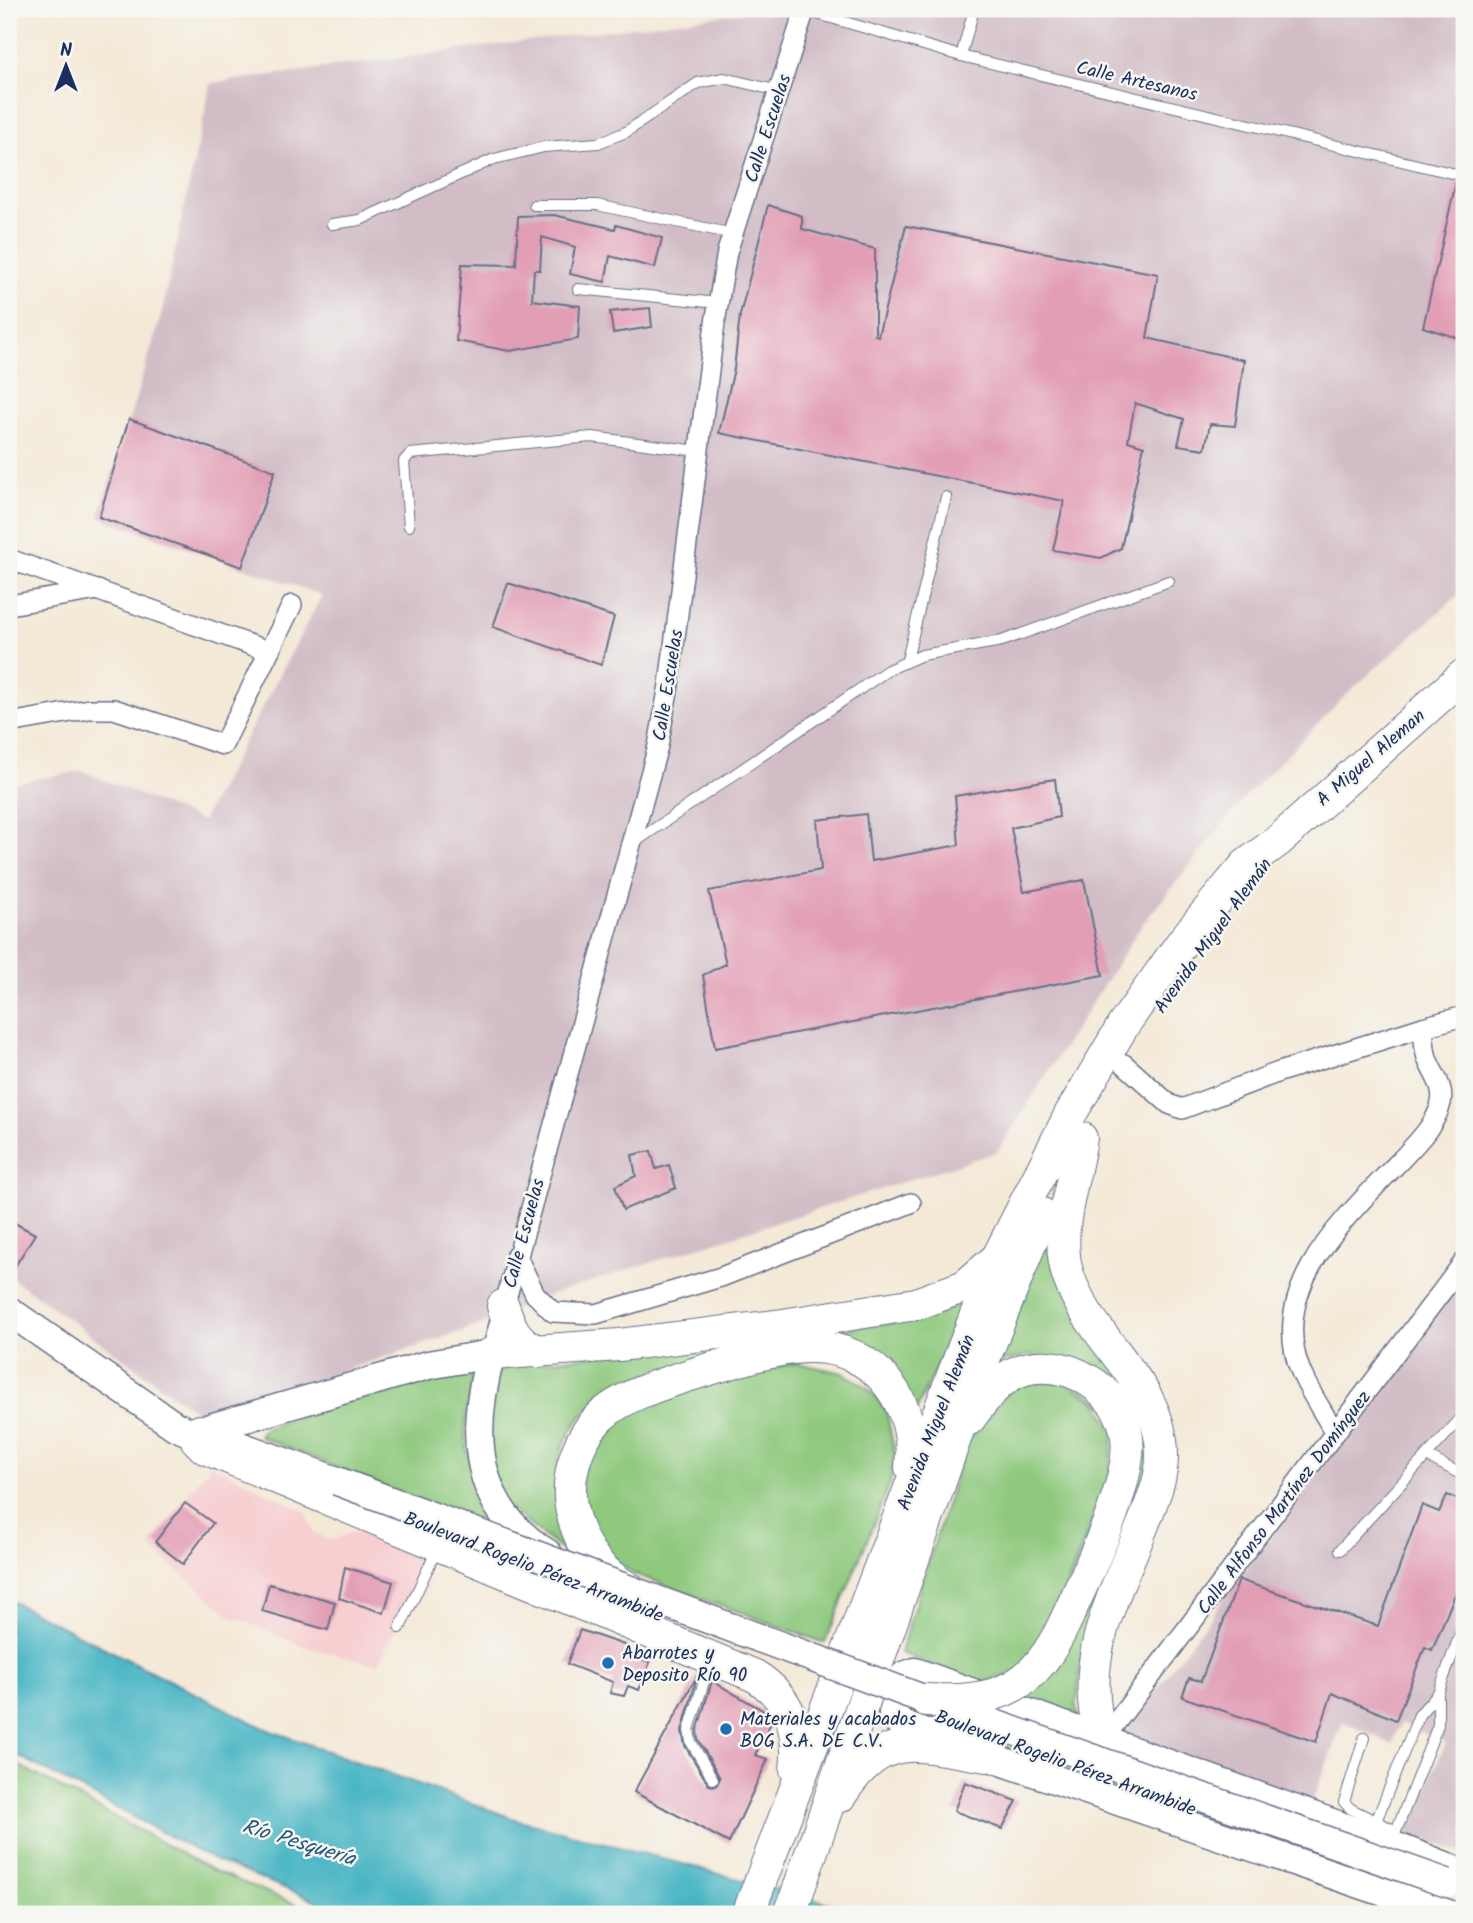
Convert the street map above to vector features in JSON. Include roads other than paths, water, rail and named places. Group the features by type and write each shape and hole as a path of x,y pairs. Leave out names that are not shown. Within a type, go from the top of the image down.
{"main road":[{"name":"A Miguel Aleman","path":"1278,841 1464,675"},
{"name":"Avenida Miguel Alemán","path":"748,1914 998,1257 1095,1070 1190,947 1258,876 1278,841"},
{"name":"Avenida Miguel Alemán","path":"790,1914 957,1434 1035,1227 1190,947"},
{"path":"1082,1138 1064,1230 1067,1274 1094,1325 1155,1411 1162,1445 1159,1477 1152,1502 1101,1630 1093,1662 1093,1708 1102,1741"},
{"path":"794,1790 797,1742 791,1713 771,1686 711,1658 205,1448 198,1434 428,1365 491,1354 619,1345 776,1326 916,1304 965,1286 998,1257"},
{"path":"503,1306 516,1336 526,1346 538,1351"},
{"name":"Boulevard Rogelio Pérez Arrambide","path":"9,1311 163,1416 198,1434 926,1700 1444,1898"},
{"path":"647,1598 606,1574 584,1544 572,1512 573,1465 580,1444 600,1417 613,1406 677,1379 738,1361 808,1347 838,1350 869,1366 889,1382 904,1405 913,1434 909,1493"},
{"path":"491,1354 483,1383 481,1465 501,1512 523,1539 567,1568"},
{"path":"926,1700 981,1699 1022,1683 1054,1645 1097,1548 1123,1473 1127,1438 1123,1421 1114,1403 1103,1391 1074,1373 1041,1367 1017,1372 996,1388 957,1434"},
{"name":"Boulevard Rogelio Pérez Arrambide","path":"336,1485 817,1673 1444,1898"},
{"path":"915,1672 1102,1741 1383,1833 1448,1867 1444,1898 987,1756 894,1718 906,1673 915,1672"},
{"path":"817,1832 856,1773 868,1759 884,1750 914,1746 987,1756"}],"street":[{"name":"Calle Escuelas","path":"491,1354 657,746 669,685 718,303 733,234 805,9"},
{"path":"9,559 102,589 268,651"},
{"path":"9,606 102,589"},
{"path":"9,723 89,709 124,710 223,745 292,605"},
{"path":"1124,1065 1169,1104 1182,1109 1279,1072 1464,1016"},
{"path":"1335,1433 1301,1371 1291,1333 1293,1311 1302,1283 1322,1246 1402,1158 1441,1107 1443,1095 1426,1054 1423,1027"},
{"path":"516,1255 526,1281 553,1312 596,1314 721,1277 911,1203"},
{"name":"Calle Alfonso Martínez Domínguez","path":"1102,1741 1464,1262"}],"lane":[{"name":"Calle Artesanos","path":"805,9 961,56 1464,176"},
{"path":"961,56 974,9"},
{"path":"332,224 360,220 494,159 544,147 598,144 626,132 666,102 698,83 724,78 779,91"},
{"path":"534,205 597,205 733,234"},
{"path":"578,289 718,303"},
{"path":"409,526 404,461 410,454 592,437 698,451"},
{"path":"907,660 946,497"},
{"path":"632,844 733,778 888,670 907,660 1002,641 1169,581"},
{"path":"1340,1550 1464,1415"},
{"path":"1427,1456 1464,1476"},
{"path":"400,1628 438,1546"},
{"path":"1383,1833 1419,1715 1438,1693 1464,1624"},
{"path":"711,1658 689,1730 691,1742 713,1779"},
{"path":"1383,1833 1438,1725 1438,1693"},
{"path":"1364,1738 1344,1802 1383,1833"}],"water":[{"name":"Río Pesquería","path":"9,1600 266,1729 515,1819 869,1914 349,1914 212,1859 9,1751"}],"place":[{"name":"Abarrotes y Deposito Río 90","path":"608,1663"},
{"name":"Materiales y acabados BOG S.A. DE C.V.","path":"726,1729"}]}
